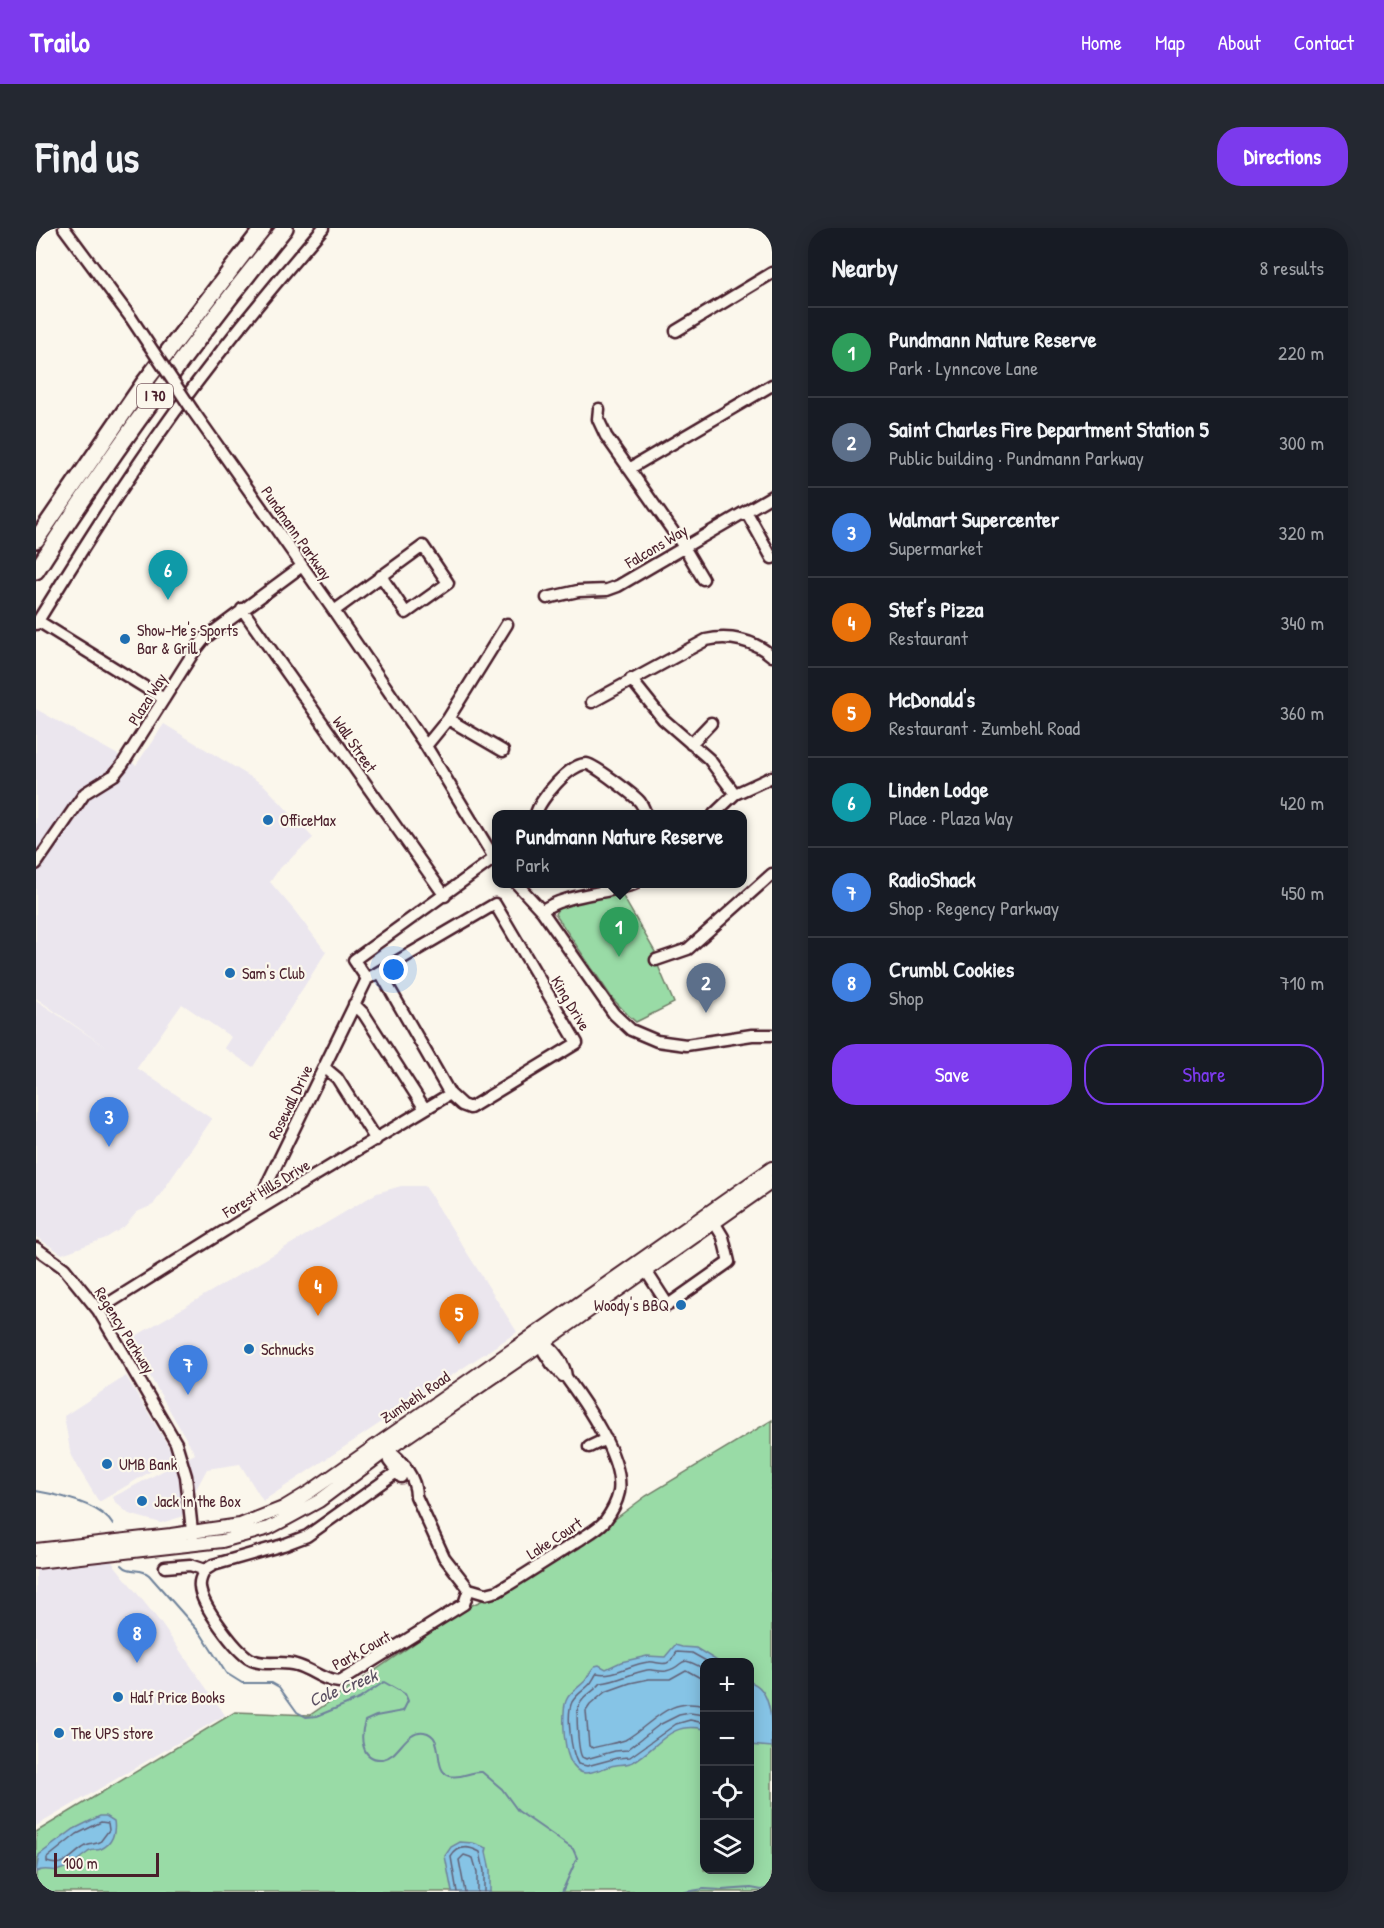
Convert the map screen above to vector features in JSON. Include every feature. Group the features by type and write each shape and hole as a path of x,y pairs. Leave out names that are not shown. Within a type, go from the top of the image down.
{"highway":[{"name":"I 70","path":"36,540 137,393 263,228"},
{"name":"I 70","path":"36,571 147,407 220,309 285,228"}],"main road":[{"name":"Zumbehl Road","path":"540,1338 646,1271 772,1168"},
{"name":"Zumbehl Road","path":"36,1550 78,1551 193,1539 240,1525 284,1508 384,1445 712,1218 772,1182"},
{"name":"Zumbehl Road","path":"36,1562 78,1551"}],"street":[{"name":"Pundmann Parkway","path":"64,228 131,318 193,411 334,611 426,746 492,854"},
{"path":"165,699 37,622 174,414 261,300 323,228"},
{"path":"676,331 772,273"},
{"path":"629,469 772,386"},
{"path":"599,409 598,418 606,436 684,547 703,579"},
{"name":"Falcons Way","path":"547,598 578,591 612,589 772,496"},
{"path":"746,511 772,558"},
{"path":"334,611 381,576 423,546 448,583 406,613 381,576"},
{"name":"Plaza Way","path":"36,864 85,792 114,775 122,765 193,653 205,638 302,566"},
{"name":"Wall Street","path":"242,609 445,896"},
{"path":"426,746 448,719 507,624"},
{"path":"592,702 706,640 718,638 749,642 762,647 772,656"},
{"path":"631,679 663,719 709,759 735,794"},
{"path":"448,719 503,751"},
{"path":"691,744 711,723"},
{"path":"537,810 572,768 579,764 589,764 634,797 644,810"},
{"path":"718,810 735,794 772,777"},
{"path":"450,1094 380,972 367,979 354,960 492,861"},
{"path":"656,960 688,949 772,874"},
{"path":"521,888 542,911 614,1014 632,1030 657,1041 686,1045 752,1035 772,1035"},
{"path":"542,911 554,903 622,888"},
{"name":"King Drive","path":"380,972 495,904 577,1044 470,1108 462,1105 450,1094"},
{"name":"Rosewall Drive","path":"253,1213 367,979"},
{"path":"354,1004 364,1014 425,1109"},
{"path":"324,1067 337,1078 376,1140"},
{"name":"Forest Hills Drive","path":"98,1310 450,1094"},
{"path":"646,1271 668,1305 729,1262 723,1237 712,1218"},
{"name":"Regency Parkway","path":"36,1248 64,1268 98,1310 176,1443 186,1476 193,1539"},
{"name":"Lake Court","path":"469,1589 486,1594 498,1591 591,1533 605,1522 619,1492 613,1459 606,1439 566,1377 552,1364 544,1352 540,1338"},
{"path":"589,1448 606,1439"},
{"path":"384,1445 397,1456 411,1492 416,1496 444,1557 469,1589"},
{"path":"165,1567 190,1565 205,1570 213,1565 284,1545 307,1536 401,1469"},
{"name":"Park Court","path":"205,1570 200,1586 204,1600 243,1655 261,1664 298,1665 331,1682 339,1683 464,1604 469,1589"}],"shaded area":[{"path":"36,709 136,765 164,724 264,785 313,838 280,868 270,882 326,952 253,1067 224,1048 231,1037 182,1004 137,1068 212,1119 153,1205 137,1212 124,1227 106,1238 62,1254 36,1237 36,1000 107,1048 36,998"},
{"path":"401,1186 425,1186 517,1332 263,1501 240,1464 207,1469 181,1517 161,1523 129,1514 115,1502 113,1497 195,1454 129,1340 377,1193"},
{"path":"126,1376 175,1457 99,1502 71,1456 64,1416"},
{"path":"108,1557 160,1622 225,1715 36,1826 36,1564"}],"green space":[{"path":"621,893 655,952 653,954 674,1003 636,1022 612,998 555,914 559,907"},
{"path":"772,1420 772,1892 36,1892 36,1832 235,1712 310,1715 466,1608 517,1584 603,1528 646,1496"}],"water":[{"path":"675,1645 696,1648 712,1658 700,1658 700,1729 682,1729 673,1732 631,1763 588,1773 578,1771 566,1748 564,1707 570,1694 585,1681 595,1666 599,1665 606,1669 621,1662 647,1656 665,1657"},
{"path":"754,1684 763,1691 767,1699 771,1718 772,1747 754,1745"},
{"path":"100,1816 106,1816 114,1821 114,1834 108,1844 101,1849 89,1852 63,1869 36,1872 39,1855 74,1829"},
{"path":"460,1842 473,1843 487,1848 490,1892 452,1892 445,1856 451,1847"}],"waterway":[{"name":"Cole Creek","path":"36,1491 89,1506 99,1511 113,1525"},
{"name":"Cole Creek","path":"122,1565 149,1575 201,1634 226,1673 242,1683 272,1683 279,1687 297,1712 306,1717 317,1716 359,1699 384,1682 405,1694 408,1701 403,1711 376,1716 365,1721 362,1740 366,1752 375,1759 383,1759 394,1754 412,1735 418,1732 431,1735 435,1740 444,1773 454,1777 482,1772 502,1789 518,1811 573,1849 577,1858 562,1892"},
{"name":"Cole Creek","path":"685,1892 704,1889 751,1888 762,1890 772,1888"}],"place":[{"name":"Linden Lodge","path":"168,600"},
{"name":"Show-Me's Sports Bar & Grill","path":"125,639"},
{"name":"OfficeMax","path":"268,820"},
{"name":"Pundmann Nature Reserve","path":"619,957"},
{"name":"Sam's Club","path":"230,973"},
{"name":"Saint Charles Fire Department Station 5","path":"706,1013"},
{"name":"Walmart Supercenter","path":"109,1147"},
{"name":"Woody's BBQ","path":"681,1305"},
{"name":"Stef's Pizza","path":"318,1316"},
{"name":"McDonald's","path":"459,1344"},
{"name":"Schnucks","path":"249,1349"},
{"name":"RadioShack","path":"188,1395"},
{"name":"UMB Bank","path":"107,1464"},
{"name":"Jack in the Box","path":"142,1501"},
{"name":"Crumbl Cookies","path":"137,1663"},
{"name":"Half Price Books","path":"118,1697"},
{"name":"The UPS store","path":"59,1733"}]}
